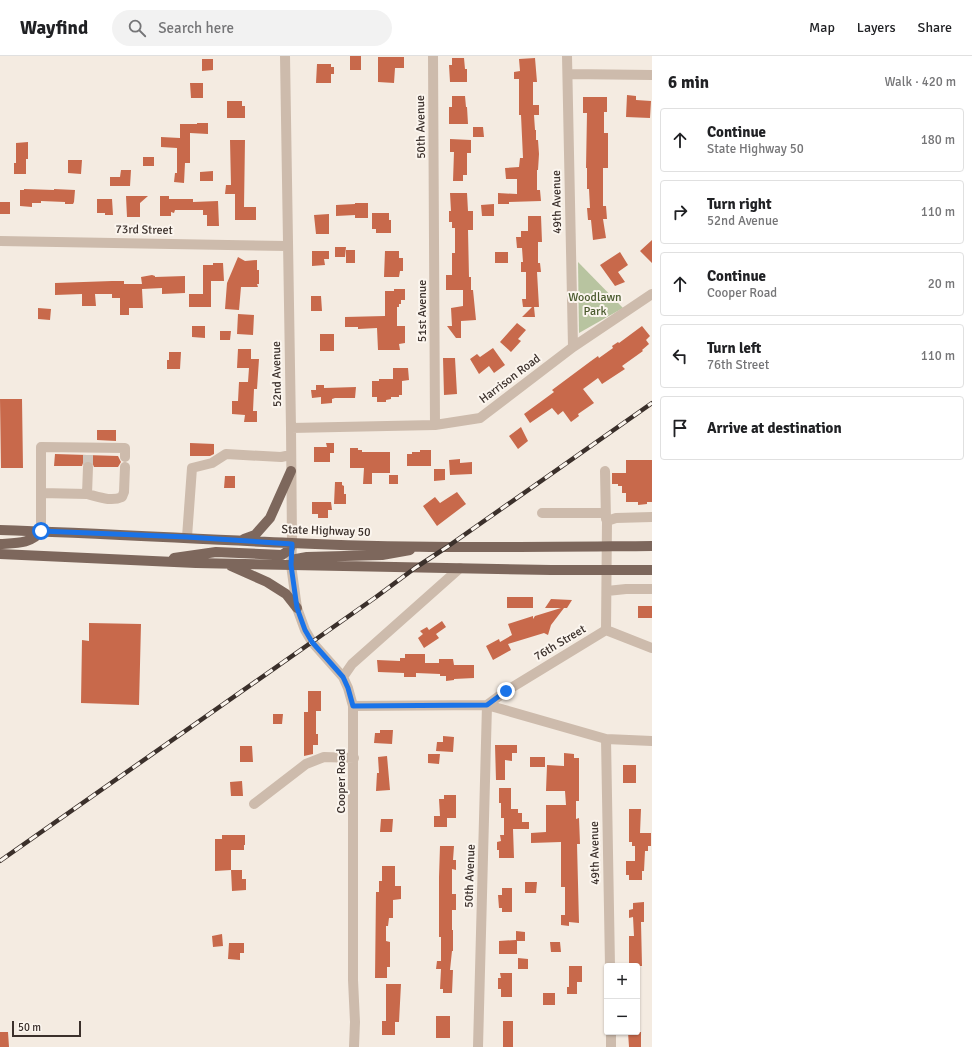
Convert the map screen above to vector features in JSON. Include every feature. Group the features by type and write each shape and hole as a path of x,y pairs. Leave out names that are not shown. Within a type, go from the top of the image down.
{"main road":[{"path":"238,540 255,535 270,518 291,471"},
{"name":"State Highway 50","path":"0,530 187,537 292,544 421,547 652,546"},
{"path":"0,544 27,542 37,537 41,531"},
{"path":"152,561 216,552 282,554 289,550 292,544"},
{"path":"291,565 296,559 307,557 382,555 421,547"},
{"path":"0,554 226,564 652,570"},
{"path":"226,564 267,582 286,594 297,608"}],"street":[{"name":"52nd Avenue","path":"285,56 291,428 291,565 297,608 305,630 312,642 343,677"},
{"name":"50th Avenue","path":"433,56 434,197"},
{"name":"49th Avenue","path":"567,56 573,347"},
{"path":"568,74 652,75"},
{"name":"51st Avenue","path":"434,197 435,425"},
{"name":"73rd Street","path":"0,241 287,246"},
{"name":"Harrison Road","path":"291,428 435,425 480,418 573,347 652,294"},
{"path":"41,493 87,494 105,499 117,499 122,497 124,492 125,457 41,447 41,493 41,531"},
{"path":"187,537 192,468 212,463 226,454 282,458 291,455"},
{"path":"87,494 88,467"},
{"path":"605,471 607,547 606,630 652,648"},
{"path":"542,513 616,518 652,517"},
{"path":"343,677 352,664 460,568"},
{"path":"607,591 652,589"},
{"name":"76th Street","path":"487,705 506,691 606,630"},
{"name":"Cooper Road","path":"343,677 350,692 353,706 354,1047"},
{"path":"353,706 487,705 606,739 652,742"},
{"name":"50th Avenue","path":"478,1047 487,705"},
{"name":"49th Avenue","path":"606,739 610,963"},
{"path":"254,804 306,764 324,757 354,758"},
{"path":"611,1035 612,1047"}],"green space":[{"name":"Woodlawn Park","path":"578,262 623,308 579,333"}],"building":[{"path":"350,56 361,56 361,70 350,70"},
{"path":"378,57 404,57 404,68 395,68 394,83 378,82"},
{"path":"452,58 464,58 465,69 467,69 467,82 450,82 449,65 452,65"},
{"path":"535,58 537,82 533,82 533,105 539,105 539,115 534,115 539,154 537,190 540,190 541,201 509,202 509,204 498,204 498,193 517,194 517,179 506,179 505,168 519,167 520,158 523,158 521,115 519,115 519,79 514,79 514,72 520,71 519,59"},
{"path":"202,59 213,59 213,70 202,71"},
{"path":"317,64 331,64 331,67 334,67 334,74 331,74 331,83 316,83"},
{"path":"190,83 203,83 203,98 191,98"},
{"path":"627,95 636,96 636,100 651,101 650,118 626,117"},
{"path":"452,96 465,96 468,124 449,124 449,107 452,107"},
{"path":"583,97 607,97 607,112 604,112 604,133 608,133 608,168 603,168 603,206 606,206 607,219 603,219 606,238 593,240 591,220 588,220 587,208 590,208 586,168 587,113 583,113"},
{"path":"227,101 242,101 242,106 245,106 245,118 227,118"},
{"path":"208,123 208,134 190,133 190,163 185,163 184,183 174,182 175,173 177,173 177,148 161,147 161,137 180,138 180,124"},
{"path":"473,127 483,127 484,137 473,137"},
{"path":"450,139 471,140 471,153 467,153 467,175 463,175 463,181 453,181 454,152 450,152"},
{"path":"230,140 245,140 244,207 256,207 256,220 235,220 235,194 225,194 226,185 231,185"},
{"path":"28,142 26,174 14,174 14,163 16,163 16,143"},
{"path":"143,157 154,157 154,166 143,166"},
{"path":"68,160 82,160 81,174 68,173"},
{"path":"121,170 131,170 130,186 110,186 110,177 120,177"},
{"path":"213,171 213,181 200,181 200,172"},
{"path":"20,190 75,190 74,202 73,204 65,204 65,202 41,201 41,203 32,203 32,207 20,206"},
{"path":"450,193 467,193 468,211 473,211 473,230 468,230 469,277 471,277 471,290 473,290 476,320 461,321 461,338 456,338 447,326 452,326 451,308 463,306 463,290 446,290 446,275 452,275 452,253 455,253 455,228 452,228 452,222 449,222 449,211 451,211"},
{"path":"126,196 148,196 140,203 140,217 127,217"},
{"path":"160,196 169,196 169,199 193,199 193,202 218,201 219,226 207,226 207,215 203,215 203,210 175,210 174,213 171,212 171,216 160,216"},
{"path":"97,199 112,199 113,215 97,213"},
{"path":"0,202 10,202 10,214 0,214"},
{"path":"368,203 368,218 355,218 355,215 336,216 336,205"},
{"path":"494,204 494,216 482,216 481,205"},
{"path":"372,213 389,213 389,220 391,220 391,233 376,233 376,229 372,229"},
{"path":"329,214 329,234 316,234 314,215"},
{"path":"528,216 541,216 542,242 538,242 538,263 540,263 541,272 537,272 539,307 534,307 535,317 522,317 532,307 523,307 522,299 526,299 526,272 521,272 521,262 523,262 522,248 517,248 516,237 521,237 521,231 528,231"},
{"path":"652,240 652,263 640,251"},
{"path":"335,247 346,247 345,257 335,257"},
{"path":"346,250 355,250 355,263 346,263"},
{"path":"312,251 329,251 329,259 324,259 325,265 312,266"},
{"path":"385,251 399,251 399,258 403,258 403,271 400,271 399,277 384,277"},
{"path":"495,252 508,252 508,263 495,263"},
{"path":"620,252 628,265 618,272 625,282 615,286 600,265"},
{"path":"238,257 245,261 257,260 259,284 257,284 258,287 241,287 239,310 225,309 227,283"},
{"path":"213,263 223,263 224,281 211,281 211,307 189,307 189,294 203,294 203,265 213,265"},
{"path":"152,275 155,277 185,276 185,293 162,294 162,288 142,289 143,308 129,308 129,315 120,315 120,298 112,298 112,294 95,294 96,306 82,306 82,294 55,295 55,283 124,281 124,284 142,284 141,277"},
{"path":"394,289 405,289 405,300 401,300 401,304 397,307 397,326 405,326 405,343 399,344 400,350 378,350 377,328 358,329 358,327 345,327 345,317 385,316 385,291 394,291"},
{"path":"311,296 321,296 322,311 311,311"},
{"path":"38,308 51,309 50,320 38,319"},
{"path":"238,314 254,315 253,335 237,334"},
{"path":"517,323 526,330 518,339 521,341 511,352 500,342"},
{"path":"192,326 205,326 205,338 192,337"},
{"path":"642,326 650,336 646,340 649,344 642,350 643,351 622,366 625,369 602,384 598,378 583,389 594,403 578,414 579,416 571,422 563,411 558,415 552,408 530,423 524,414 554,392 552,390"},
{"path":"220,331 231,331 230,340 220,340"},
{"path":"320,334 334,334 334,351 320,351"},
{"path":"493,348 505,365 494,373 489,366 479,374 470,359 477,354 480,357"},
{"path":"238,349 251,349 251,359 259,359 257,389 254,389 253,411 257,411 257,422 244,422 245,415 232,414 232,401 238,401 239,382 248,382 249,368 237,368"},
{"path":"169,352 181,352 180,369 167,369"},
{"path":"443,358 455,358 457,394 444,395"},
{"path":"393,368 408,368 409,380 402,381 402,395 399,395 399,397 391,397 391,399 386,400 386,402 377,402 377,397 372,397 372,381 379,381 379,379 393,379"},
{"path":"316,385 324,385 324,388 356,387 355,398 335,398 332,399 332,403 321,404 321,397 312,398 311,390 316,390"},
{"path":"0,399 22,399 23,468 1,468"},
{"path":"521,427 528,441 518,449 509,436"},
{"path":"97,430 116,430 116,441 97,440"},
{"path":"190,443 214,444 214,454 210,456 190,456"},
{"path":"326,443 334,443 334,453 330,453 330,462 314,462 314,447 327,447"},
{"path":"350,448 358,448 358,450 362,450 362,452 390,452 390,473 372,473 372,484 363,484 364,468 350,468"},
{"path":"420,450 431,450 431,466 407,466 407,454 412,454 412,452 420,452"},
{"path":"55,454 118,456 121,462 118,467 94,467 92,462 88,461 83,463 82,466 54,466"},
{"path":"460,459 460,463 472,462 472,474 450,475 449,460"},
{"path":"626,460 652,460 652,502 638,505 638,502 626,502 626,493 622,493 622,486 612,484 612,473 626,473"},
{"path":"434,469 445,469 445,480 434,481"},
{"path":"389,475 398,475 398,484 389,484"},
{"path":"225,476 235,476 235,488 224,488"},
{"path":"335,482 342,482 342,485 344,486 346,504 334,504"},
{"path":"457,492 466,504 437,526 423,506 435,497 440,503"},
{"path":"312,502 331,502 332,510 328,510 328,518 318,518 318,514 312,514"},
{"path":"507,597 533,597 533,608 507,608"},
{"path":"551,599 572,600 567,608 564,608 551,625 548,635 544,633 508,644 511,650 493,660 486,646 499,639 500,642 512,635 508,624 533,616 533,619 535,616 561,608 545,608"},
{"path":"638,606 652,606 652,618 638,618"},
{"path":"442,621 446,627 436,634 439,638 424,648 418,638 423,634 420,631 427,627 429,630"},
{"path":"89,623 141,624 139,705 81,703 82,640 89,641"},
{"path":"405,654 425,654 425,663 439,663 439,659 453,659 454,665 474,665 474,678 446,681 446,676 440,676 440,674 416,673 416,677 404,677 404,673 378,672 377,660 400,661 400,658 405,658"},
{"path":"308,691 321,691 321,711 316,711 316,734 318,734 318,745 313,745 313,754 304,756 304,712 308,712"},
{"path":"273,714 283,714 282,724 273,724"},
{"path":"380,730 393,730 392,744 374,743 375,733 380,733"},
{"path":"443,736 454,737 453,752 436,751 437,742 443,742"},
{"path":"495,745 517,745 517,753 512,753 512,761 505,760 505,780 496,780"},
{"path":"240,746 252,746 253,762 240,762"},
{"path":"564,753 574,754 574,758 579,758 579,801 576,801 576,819 579,818 580,844 577,844 579,923 569,922 569,926 561,925 561,915 565,915 565,887 561,887 561,842 531,843 531,833 546,832 546,805 566,805 565,791 546,791 547,765 564,766"},
{"path":"428,754 440,754 439,764 428,763"},
{"path":"387,756 390,790 376,791 377,773 379,773 378,757"},
{"path":"530,757 545,757 545,767 530,767"},
{"path":"623,765 636,765 636,783 623,783"},
{"path":"242,781 243,796 231,796 230,782"},
{"path":"499,788 511,788 511,809 518,809 518,813 522,813 522,822 529,822 529,829 513,829 514,858 499,858 499,850 497,850 497,842 501,841 500,835 504,835 504,818 501,818"},
{"path":"444,795 456,795 456,818 447,818 447,827 434,827 434,816 440,816 439,799 444,799"},
{"path":"629,809 641,809 640,833 651,833 651,846 648,846 648,851 645,851 642,880 629,880 629,875 626,875 626,861 635,861 635,846 632,846 632,842 629,842"},
{"path":"381,819 393,819 392,832 380,832"},
{"path":"222,835 245,835 245,845 244,850 231,850 231,870 215,871 215,839 222,839"},
{"path":"440,846 454,846 453,860 456,860 456,870 452,869 452,894 456,894 456,910 452,910 453,951 450,970 453,970 452,993 443,993 443,989 440,989 441,969 436,969 437,961 441,961 441,937 439,937"},
{"path":"382,866 395,866 395,886 401,886 401,899 393,900 393,918 389,918 388,926 386,926 386,941 390,942 390,967 387,967 387,978 375,978 376,892 379,892 379,881 382,881"},
{"path":"231,870 242,870 242,879 246,879 246,890 232,891"},
{"path":"525,882 537,882 536,893 525,893"},
{"path":"502,888 512,888 512,912 502,912 502,908 499,908 498,895 502,895"},
{"path":"644,902 644,922 641,922 642,966 640,966 640,963 629,963 629,936 634,936 633,917 629,918 629,910 633,909 633,903"},
{"path":"516,931 525,932 525,941 517,941 517,954 499,954 499,941 516,940"},
{"path":"222,934 223,946 213,947 212,936"},
{"path":"550,942 560,942 561,952 551,952"},
{"path":"229,943 244,943 244,953 240,953 240,960 228,959"},
{"path":"518,958 528,959 528,969 518,969"},
{"path":"569,966 582,966 582,982 577,982 577,994 567,994 567,987 569,987"},
{"path":"500,973 512,973 512,997 501,997 501,989 498,989 498,978 501,978"},
{"path":"386,984 401,984 399,1022 395,1022 395,1035 382,1035 382,1021 386,1021"},
{"path":"543,993 555,993 555,1005 543,1005"},
{"path":"436,1016 450,1016 450,1038 436,1038"},
{"path":"503,1021 513,1021 513,1047 503,1047"},
{"path":"0,1032 8,1032 9,1047 0,1047"},
{"path":"641,1032 641,1047 629,1047 628,1035 640,1035"}],"tunnel":[{"path":"88,455 88,467"}],"railway":[{"path":"0,861 415,568 652,403"}],"route":[{"path":"41,531 187,537 292,544 291,565 295,600 305,630 312,642 343,677 353,706 487,705 506,691"}]}
